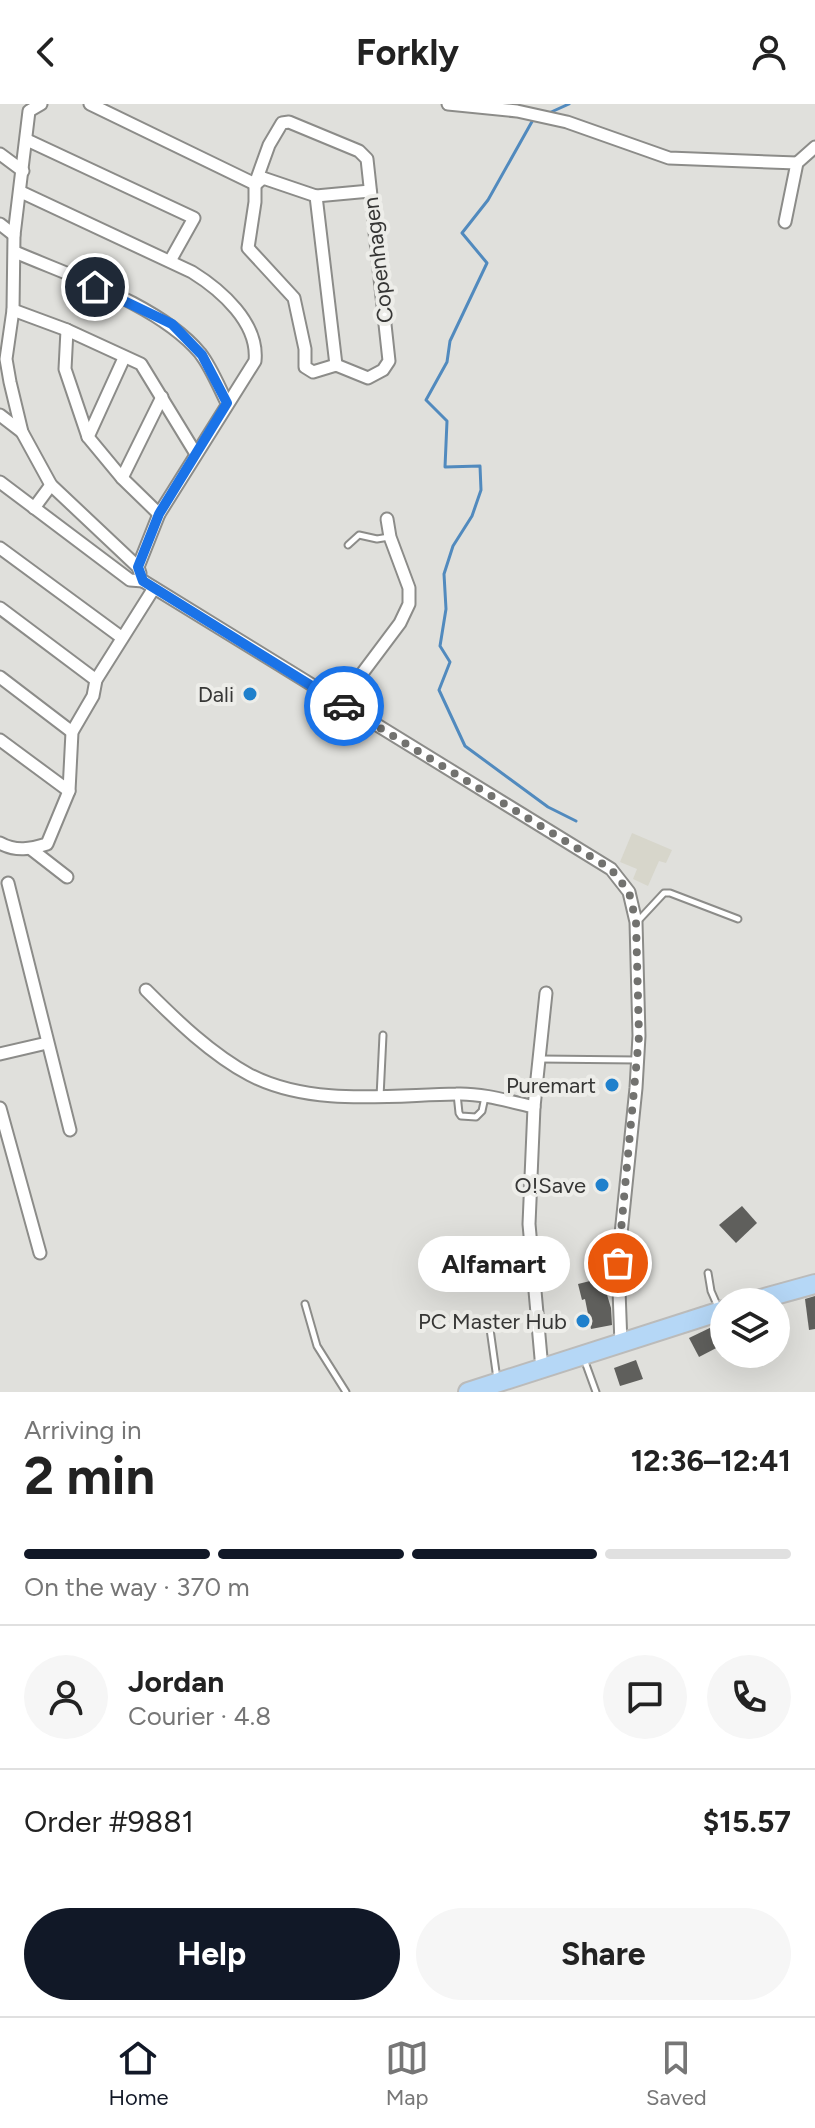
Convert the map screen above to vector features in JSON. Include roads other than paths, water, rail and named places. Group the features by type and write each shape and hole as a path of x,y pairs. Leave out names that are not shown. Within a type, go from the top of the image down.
{"main road":[{"path":"790,1291 815,1284"},
{"path":"474,1391 710,1315"}],"street":[{"path":"41,104 25,107 27,140 14,235 14,304 3,356 22,432 51,485 138,567 143,581"},
{"path":"90,104 107,108 255,184"},
{"path":"448,104 517,111 567,122 669,158 797,163"},
{"name":"Copenhagen","path":"255,184 269,145 282,123 301,126 359,151 367,159 389,361 383,370 368,378 336,365"},
{"path":"27,140 194,218 170,261"},
{"path":"785,222 797,163 815,147"},
{"path":"0,154 23,171"},
{"path":"255,184 263,178 316,196 370,191"},
{"path":"255,184 248,248 294,298 305,349 305,367 313,372 336,365 316,196"},
{"path":"21,192 170,261 216,287 233,306 257,345 255,361 159,514 138,567"},
{"path":"0,224 14,235"},
{"path":"15,252 172,324 202,355 227,403"},
{"path":"0,288 14,304 141,364 196,454"},
{"path":"67,330 65,369 88,437 122,478 159,514"},
{"path":"88,437 124,358"},
{"path":"122,478 162,397"},
{"path":"0,415 22,432"},
{"path":"34,508 51,485"},
{"path":"2,487 130,580 143,581 611,869 629,892 636,922 638,1060 618,1263 621,1344"},
{"path":"340,703 400,623 409,604 409,588 390,537 387,519"},
{"path":"0,548 121,637"},
{"path":"0,843 10,849 31,849 47,844 69,791 72,732 93,696 96,680 154,588"},
{"path":"0,608 96,680"},
{"path":"0,677 72,732"},
{"path":"0,740 69,791"},
{"path":"31,849 67,877"},
{"path":"8,883 70,1130"},
{"path":"146,990 208,1046 252,1076 290,1088 380,1098 457,1094 485,1096 534,1107"},
{"path":"542,1369 529,1224 534,1107 546,993"},
{"path":"0,1054 47,1043"},
{"path":"0,1108 40,1253"}],"lane":[{"path":"348,545 359,535 377,539 390,537"},
{"path":"636,922 664,893 738,919"},
{"path":"380,1098 383,1035"},
{"path":"540,1059 638,1060"},
{"path":"457,1094 461,1116 476,1117 482,1111 485,1096"},
{"path":"708,1273 710,1288"},
{"path":"305,1304 317,1346 346,1392"},
{"path":"490,1329 498,1384"},
{"path":"583,1356 596,1392"}],"waterway":[{"path":"549,113 569,104"},
{"path":"534,118 488,200 462,233 487,263 450,341 447,362 426,400 447,421 445,467 480,466 481,490 472,516 453,546 444,574 446,609 440,646 450,662 439,690 465,746 548,807 576,821"}],"place":[{"name":"Dali","path":"250,694"},
{"name":"Puremart","path":"612,1085"},
{"name":"O!Save","path":"602,1185"},
{"name":"Alfamart","path":"618,1263"},
{"name":"PC Master Hub","path":"583,1321"}]}
